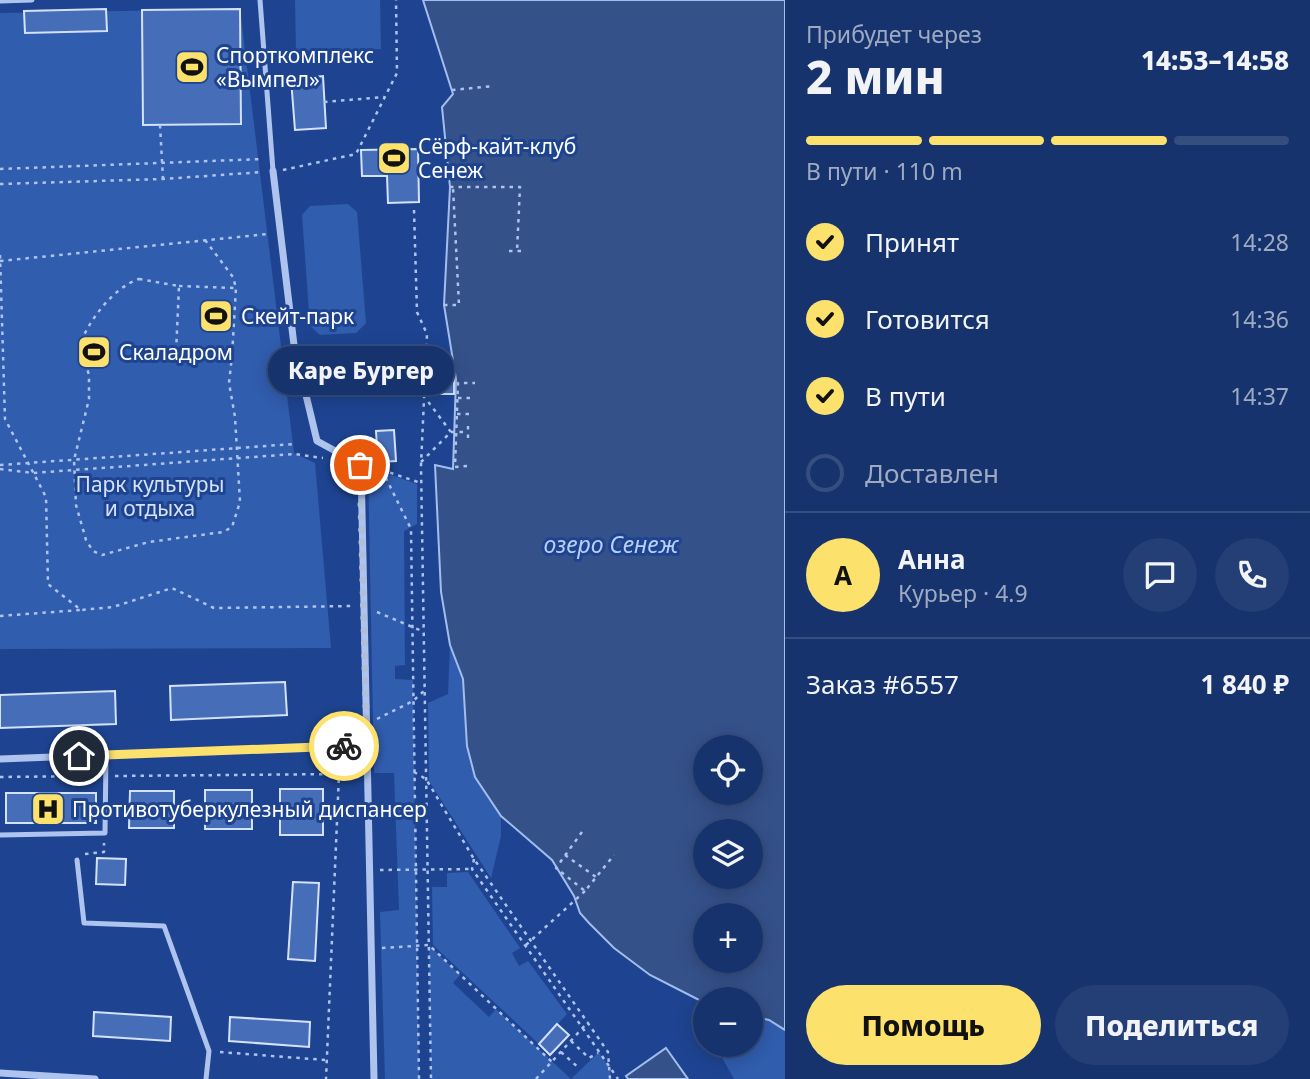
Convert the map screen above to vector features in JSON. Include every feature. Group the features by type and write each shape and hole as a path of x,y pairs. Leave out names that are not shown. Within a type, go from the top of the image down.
{"street":[{"path":"273,171 294,345 317,440 360,465 374,1079"},
{"path":"0,759 367,746"},
{"path":"0,1073 95,1079"}],"lane":[{"path":"0,1 32,0"},
{"path":"260,0 273,171"},
{"path":"0,835 105,833 106,755"},
{"path":"77,860 84,923 164,926 209,1051 206,1079"}],"path":[{"path":"0,184 163,179 273,171 356,154 397,74 396,0"},
{"path":"452,90 494,86"},
{"path":"324,102 385,97"},
{"path":"160,125 163,179"},
{"path":"0,169 272,159"},
{"path":"444,305 459,304 452,187 520,187 517,251"},
{"path":"414,209 416,312 427,334 421,483 431,1079"},
{"path":"0,261 281,232"},
{"path":"205,240 233,277 236,288 229,383 234,400 240,502 232,527 223,532 149,542 102,555 93,551 86,540 76,505 74,470 89,399 89,375 80,345 83,337 112,297 139,279 179,286 236,288"},
{"path":"509,251 524,251"},
{"path":"0,255 5,419 46,497 48,584 81,610"},
{"path":"179,286 176,353 232,356"},
{"path":"354,385 425,380"},
{"path":"467,466 455,467 458,383 475,383"},
{"path":"424,397 451,432"},
{"path":"458,398 473,398"},
{"path":"457,414 472,414"},
{"path":"468,426 468,439"},
{"path":"421,462 451,432 468,432"},
{"path":"0,467 294,444"},
{"path":"0,467 33,473 294,454 334,460"},
{"path":"419,1079 411,529 382,470 421,483"},
{"path":"0,616 113,607 172,588 214,608 364,606 424,631"},
{"path":"366,725 413,701 425,691"},
{"path":"328,747 328,774"},
{"path":"414,772 426,779 474,859 608,1052 610,1079"},
{"path":"0,777 339,774 326,1079"},
{"path":"582,832 556,868 585,891"},
{"path":"77,860 83,854 104,852 105,833"},
{"path":"565,855 596,877"},
{"path":"525,946 585,891 614,855"},
{"path":"474,859 472,869 618,1079"},
{"path":"370,871 472,869"},
{"path":"372,948 429,945 552,1062"},
{"path":"536,1079 588,1022"},
{"path":"570,1041 589,1058 599,1052"},
{"path":"209,1051 325,1060"},
{"path":"561,1052 580,1069"}],"green space":[{"path":"295,0 380,0 381,49 296,51"},
{"name":"Парк культуры и отдыха","path":"240,9 294,453 315,463 331,648 0,649 0,13"},
{"path":"348,204 357,212 366,323 356,333 320,335 310,326 302,215 310,206"},
{"path":"368,467 417,484 417,524 404,531 405,665 395,666 395,679 413,680 419,1079 385,1079 380,912 399,910 394,773 374,773"},
{"path":"450,645 463,679 467,746 475,777 501,816 501,836 491,878 429,781 428,703 448,694"},
{"path":"468,872 520,948 512,953 519,966 528,961 567,1014 539,1044 433,945 432,887 447,887 447,873"},
{"path":"429,945 460,975 453,983 489,1017 496,1009 571,1079 431,1079"},
{"path":"763,1019 785,1030 785,1079 734,1079 722,1057 763,1057"},
{"path":"599,1052 611,1070 610,1079 571,1079"}],"water":[{"name":"озеро Сенеж","path":"423,0 785,0 785,1030 763,1019 763,987 693,987 693,997 650,975 614,948 580,913 574,896 552,860 501,816 475,777 467,746 463,679 450,645 441,592 435,465 453,469 456,379 444,305 450,187 442,107 453,94"},
{"path":"666,1048 688,1079 628,1079 626,1076"}],"building":[{"path":"106,9 107,31 25,33 24,11"},
{"name":"Спорткомплекс «Вымпел»","path":"240,9 241,124 143,125 142,10"},
{"path":"323,76 326,128 295,130 291,79"},
{"path":"418,149 419,202 388,203 387,176 362,176 361,150"},
{"path":"434,374 454,374 454,394 433,394"},
{"path":"394,430 396,461 378,462 376,431"},
{"path":"285,682 287,715 171,720 170,686"},
{"path":"115,691 116,724 0,728 0,695"},
{"path":"280,789 323,789 323,835 280,835"},
{"path":"205,790 252,790 252,829 205,829"},
{"path":"130,791 174,791 174,828 129,828"},
{"path":"6,793 96,793 96,823 6,823"},
{"path":"97,858 126,859 125,885 96,884"},
{"path":"293,882 319,883 315,961 288,959"},
{"path":"94,1012 171,1017 170,1041 93,1036"},
{"path":"230,1017 310,1022 309,1047 229,1041"},
{"path":"557,1024 569,1035 550,1055 539,1044"}],"way so far":[{"path":"344,746 367,746 360,465"}],"place":[{"name":"Спорткомплекс «Вымпел»","path":"192,67"},
{"name":"Сёрф-кайт-клуб Сенеж","path":"394,158"},
{"name":"Скейт-парк","path":"216,316"},
{"name":"Скаладром","path":"94,352"},
{"name":"Каре Бургер","path":"360,465"},
{"name":"Противотуберкулезный диспансер","path":"48,809"}],"route":[{"path":"79,756 344,746"}]}
